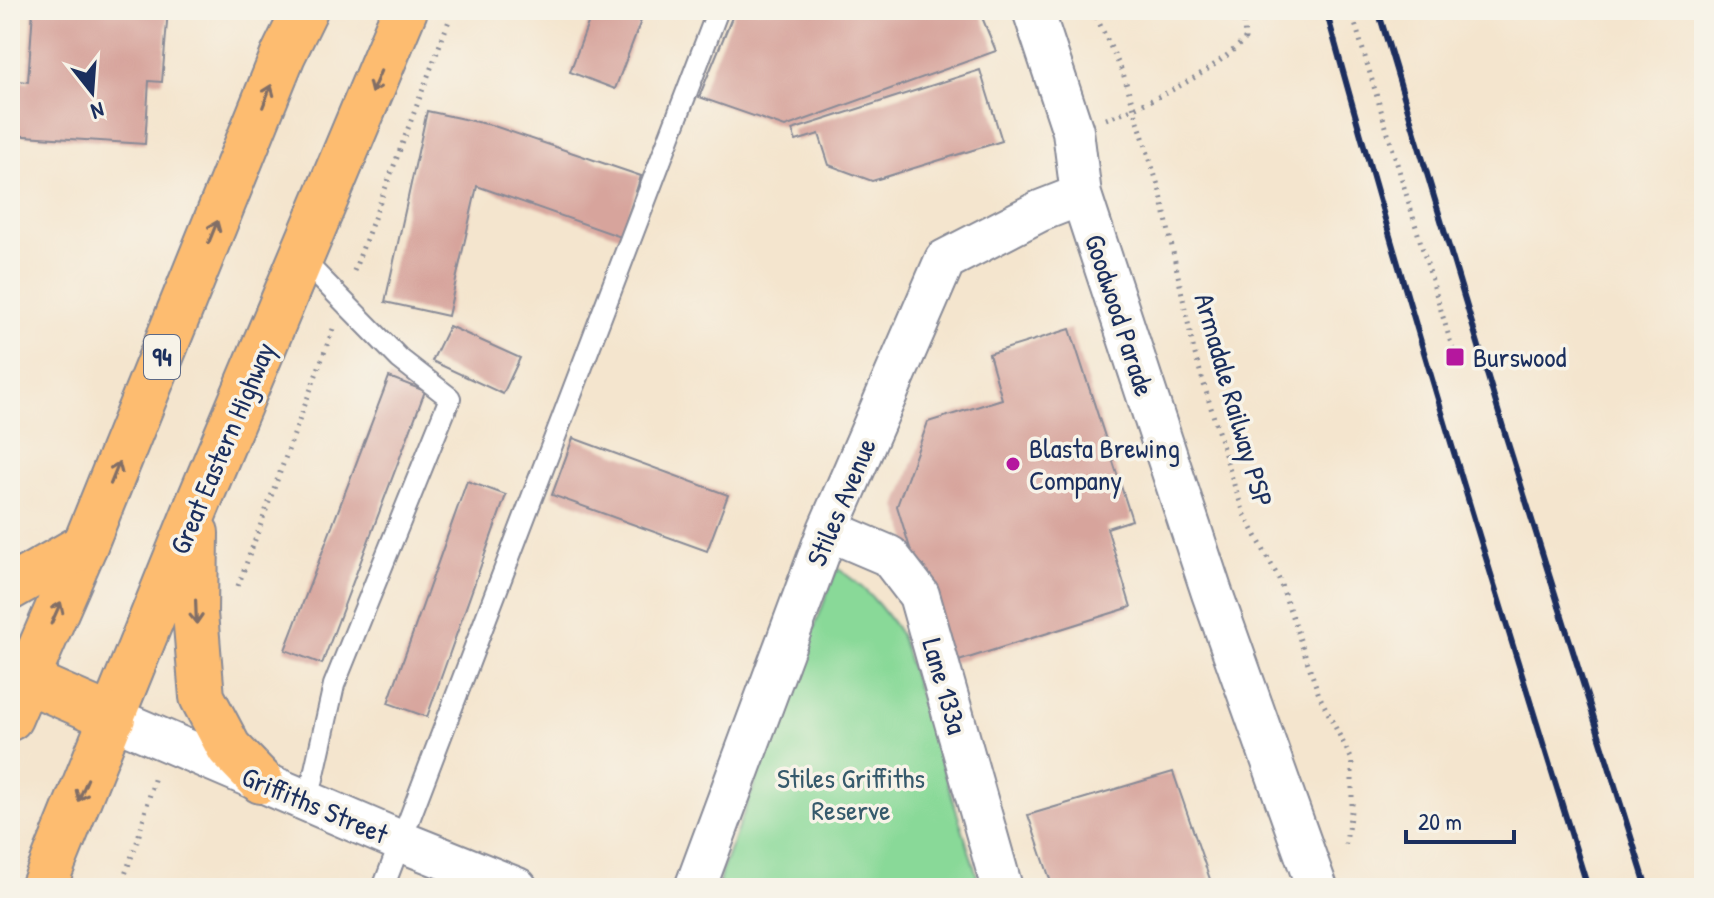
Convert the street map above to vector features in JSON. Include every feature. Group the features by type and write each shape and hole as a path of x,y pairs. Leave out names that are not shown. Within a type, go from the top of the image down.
{"highway":[{"name":"94","path":"15,690 85,545 283,55 305,10"},
{"name":"Great Eastern Highway","path":"43,888 197,506 405,10"},
{"path":"197,506 195,613 202,697 229,748 261,781"},
{"path":"10,588 85,545"},
{"path":"15,690 113,718"}],"street":[{"name":"Goodwood Parade","path":"1033,10 1073,131 1081,195 1212,593 1317,888"},
{"name":"Stiles Avenue","path":"695,888 828,530 945,260 1040,211 1081,195"},
{"name":"Lane 133a","path":"828,530 889,556 919,595 1002,888"},
{"name":"Griffiths Street","path":"113,718 517,888"}],"lane":[{"path":"383,888 718,10"},
{"path":"302,259 400,359 450,398 334,685 308,801"}],"path":[{"path":"235,593 453,10"},
{"name":"Armadale Railway PSP","path":"1093,10 1123,73 1161,195 1194,351 1235,488 1248,523 1283,590 1322,703 1352,760 1352,805 1345,859"},
{"path":"1073,131 1134,109 1221,61 1245,39 1243,10"},
{"path":"1351,10 1455,357"},
{"path":"1693,10 1704,49"},
{"path":"120,888 137,842"}],"green space":[{"name":"Stiles Griffiths Reserve","path":"837,568 872,597 900,634 981,888 718,888 721,873"}],"building":[{"path":"33,10 168,10 162,82 149,81 145,144 10,135 10,80 28,82"},
{"path":"593,10 645,10 615,89 570,72"},
{"path":"735,10 979,10 996,51 785,127 699,97"},
{"path":"980,70 1002,141 872,181 829,165 819,134 796,141 792,130"},
{"path":"427,111 491,125 641,176 621,237 477,186 448,316 385,302"},
{"path":"449,326 520,358 503,394 432,361"},
{"name":"Blasta Brewing Company","path":"1070,329 1132,520 1107,528 1131,607 946,665 897,506 928,422 1002,399 989,354"},
{"path":"389,377 425,391 322,664 285,650"},
{"path":"573,438 728,495 707,551 552,495"},
{"path":"467,481 506,495 427,717 388,703"},
{"path":"1173,772 1213,888 1053,888 1028,815"}],"railway":[{"path":"1326,10 1420,340 1588,888"},
{"path":"1378,10 1506,437 1647,888"}],"place":[{"name":"Burswood","path":"1455,357"},
{"name":"Blasta Brewing Company","path":"1013,464"}]}
